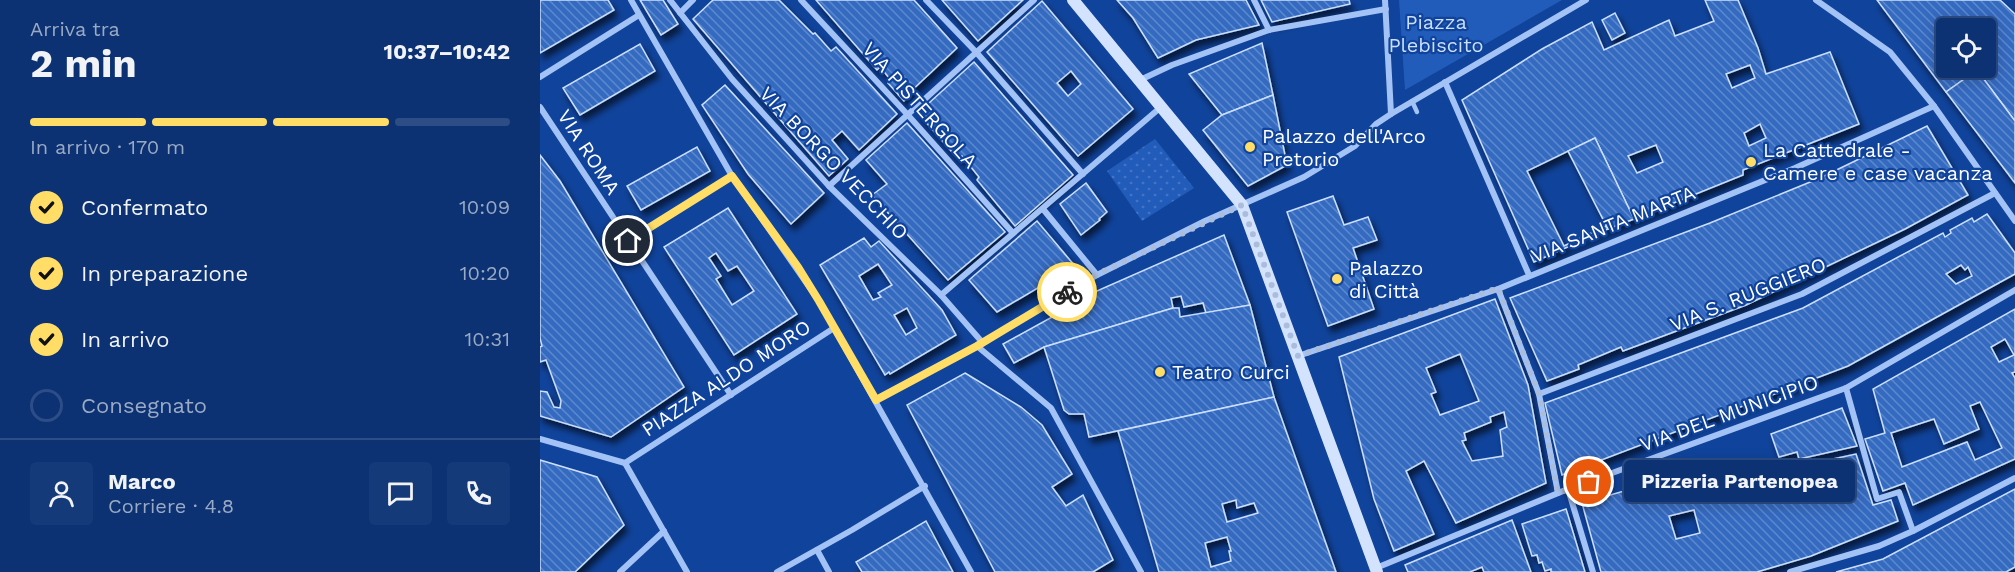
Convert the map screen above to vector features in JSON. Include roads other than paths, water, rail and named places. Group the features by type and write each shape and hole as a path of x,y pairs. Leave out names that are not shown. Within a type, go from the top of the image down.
{"street":[{"path":"631,0 732,176 798,267 834,328"},
{"name":"VIA BORGO VECCHIO","path":"670,0 732,80 829,186 941,295 980,344 1051,408 1140,569"},
{"path":"680,13 693,0"},
{"name":"VIA PISTERGOLA","path":"801,0 1013,233"},
{"path":"926,0 976,52 1083,174"},
{"path":"829,186 1034,0"},
{"path":"1073,0 1242,205 1377,570"},
{"path":"1254,0 1269,30"},
{"path":"1385,0 1391,114"},
{"path":"876,400 980,344 1096,275 1332,162 1355,146 1391,114 1586,0"},
{"path":"1816,0 1890,52 1934,106 2015,221"},
{"path":"1140,80 1172,65 1269,30 1386,9"},
{"path":"540,77 639,15"},
{"path":"1445,82 1529,275"},
{"name":"VIA SANTA MARTA","path":"1298,356 1498,288 1795,168 1934,106"},
{"name":"VIA ROMA","path":"540,107 731,395"},
{"path":"941,295 1161,107"},
{"path":"628,241 732,176"},
{"name":"VIA S. RUGGIERO","path":"1539,394 1802,294 1995,193"},
{"path":"1043,209 1096,275"},
{"path":"1498,288 1539,394 1558,493"},
{"name":"VIA DEL MUNICIPIO","path":"1377,570 1568,489 1846,388 2015,290"},
{"name":"PIAZZA ALDO MORO","path":"625,463 834,328 972,572"},
{"path":"1846,388 1877,499 1899,492 1913,531"},
{"path":"540,439 625,463 687,572"},
{"path":"1790,572 1879,546 2015,478"},
{"path":"777,572 925,486"},
{"path":"1568,489 1593,572"},
{"path":"620,572 664,531"},
{"path":"817,550 830,572"},
{"path":"1130,572 1140,569"}],"lane":[{"path":"1412,101 1417,112"},
{"path":"1371,130 1375,137"}],"place":[{"name":"Palazzo dell'Arco Pretorio","path":"1250,147"},
{"name":"La Cattedrale - Camere e case vacanza","path":"1751,162"},
{"name":"Palazzo di Città","path":"1337,279"},
{"name":"Teatro Curci","path":"1160,372"},
{"name":"Pizzeria Partenopea","path":"1589,482"}],"park label":[{"name":"Piazza Plebiscito","path":"1436,34"}]}
